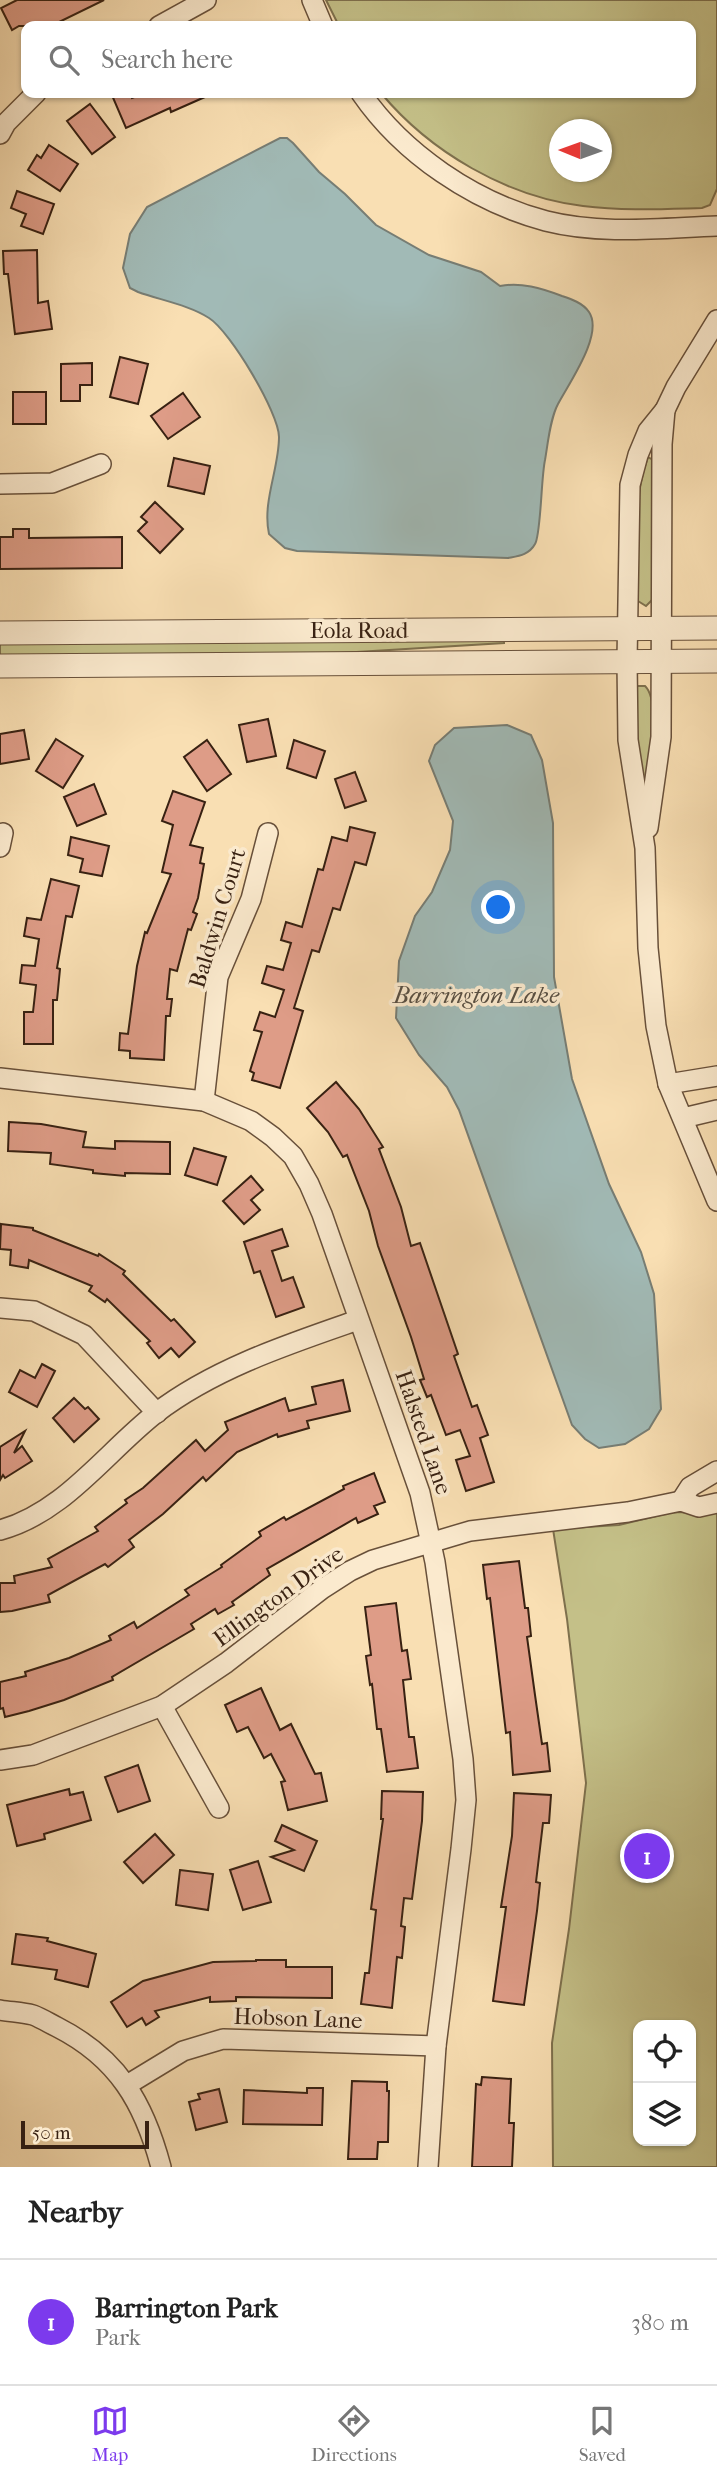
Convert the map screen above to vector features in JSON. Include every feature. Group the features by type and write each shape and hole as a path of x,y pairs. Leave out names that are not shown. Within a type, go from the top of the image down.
{"street":[{"path":"168,21 206,0"},
{"path":"312,0 321,21"},
{"path":"0,134 6,123 31,98"},
{"path":"364,98 410,148 457,182 502,205 548,221 602,228 717,226"},
{"path":"717,320 665,410 648,431 630,485 627,662 628,740 645,848 648,948 656,1026 668,1084 717,1201"},
{"path":"645,848 661,737 662,444 665,410"},
{"path":"0,484 52,483 101,464"},
{"name":"Eola Road","path":"0,633 717,628"},
{"name":"Eola Road","path":"0,666 717,661"},
{"name":"Baldwin Court","path":"204,1101 219,977 251,899 268,833"},
{"path":"668,1084 717,1076"},
{"name":"Halsted Lane","path":"0,1078 204,1101 251,1121 293,1156 322,1214 420,1493 432,1540 463,1759 466,1800 436,2046 428,2167"},
{"path":"683,1118 717,1110"},
{"path":"0,1307 34,1311 84,1335 157,1413"},
{"path":"0,1530 16,1526 55,1503 157,1413 206,1382 266,1354 358,1320"},
{"path":"681,1501 690,1487 717,1471"},
{"name":"Ellington Drive","path":"0,1760 33,1755 162,1706 226,1663 322,1589 373,1560 432,1540 470,1531 628,1512 681,1501 699,1507 717,1503"},
{"path":"162,1706 219,1808"},
{"path":"0,2010 34,2015 82,2040 127,2085 153,2136 161,2167"},
{"name":"Hobson Lane","path":"127,2085 183,2051 223,2039 436,2046"}],"shaded area":[{"path":"326,0 717,0 717,189 710,205 702,208 613,209 555,201 499,182 446,152 386,98 696,98 696,21 336,21"},
{"path":"648,457 653,460 653,599 646,606 638,601 637,510"},
{"path":"504,640 504,643 340,653 0,656 0,643"},
{"path":"637,686 645,686 650,694 653,720 644,790 632,740"},
{"path":"717,1510 717,2167 553,2167 552,2043 586,1783 567,1619 553,1529 619,1525 673,1512 711,1513"}],"water":[{"path":"280,138 287,138 293,143 319,172 376,225 429,255 481,272 500,286 523,285 554,293 577,302 589,312 592,333 589,345 553,417 544,468 537,539 533,548 526,553 508,558 297,551 285,548 269,534 269,498 279,437 271,410 252,373 229,339 209,318 130,288 123,268 130,234 147,207"},
{"name":"Barrington Lake","path":"507,725 531,735 542,760 553,823 554,977 572,1079 609,1184 641,1252 654,1294 661,1409 649,1429 625,1444 599,1448 585,1439 572,1425 459,1110 447,1087 419,1055 396,1018 399,961 415,916 432,892 450,850 453,821 429,761 435,745 454,728"}],"building":[{"path":"17,0 104,0 61,21 21,21 21,26 12,30 1,8"},
{"path":"113,98 203,98 171,112 170,108 126,128"},
{"path":"90,104 115,137 92,154 67,121"},
{"path":"49,145 78,164 60,191 28,170 37,155 41,158"},
{"path":"17,191 54,204 43,234 21,226 26,214 11,208"},
{"path":"37,250 38,303 48,301 52,329 15,334 8,274 4,274 3,251"},
{"path":"120,357 148,364 138,404 110,397"},
{"path":"92,363 92,385 80,385 80,401 61,401 61,364"},
{"path":"13,392 46,392 46,424 13,424"},
{"path":"183,393 200,417 168,439 151,416"},
{"path":"174,458 210,466 204,494 168,486"},
{"path":"155,502 183,529 160,553 138,531 147,522 141,517"},
{"path":"13,529 29,529 29,538 122,537 122,568 0,569 0,537 13,537"},
{"path":"268,719 276,756 247,762 239,725"},
{"path":"24,730 29,759 0,764 0,734"},
{"path":"56,739 83,756 63,788 36,771"},
{"path":"207,740 231,774 207,791 184,757"},
{"path":"294,740 325,751 316,778 287,768"},
{"path":"355,772 366,801 345,808 335,779"},
{"path":"94,784 106,814 77,826 64,797"},
{"path":"173,791 205,802 190,845 203,848 200,863 204,864 193,912 197,914 191,930 188,929 177,971 170,969 167,999 172,999 170,1016 166,1016 164,1060 130,1058 130,1051 119,1050 120,1033 128,1034 137,966 145,932 147,933 171,874 162,872 173,825 162,821"},
{"path":"350,827 375,833 366,865 355,862 340,910 333,908 319,952 312,950 294,1008 303,1011 280,1088 252,1080 254,1073 250,1071 262,1032 254,1030 260,1012 275,1017 284,990 262,983 267,966 283,970 291,943 281,940 286,922 302,927 318,869 323,870 332,837 347,841"},
{"path":"71,837 109,846 102,876 80,872 83,859 68,855"},
{"path":"51,879 79,886 72,917 66,916 57,968 60,969 57,1000 53,1000 53,1044 24,1044 24,1012 33,1012 36,985 20,983 22,965 35,966 39,939 24,936 27,918 41,920"},
{"path":"336,1082 359,1109 383,1147 379,1149 401,1207 411,1246 420,1243 458,1354 454,1356 472,1407 477,1405 488,1435 480,1438 494,1482 466,1491 456,1460 470,1456 460,1430 446,1435 431,1395 427,1397 420,1380 424,1379 411,1337 378,1246 369,1211 347,1155 343,1157 328,1132 307,1108"},
{"path":"9,1122 41,1124 86,1132 83,1147 115,1149 115,1141 170,1142 170,1174 125,1173 125,1176 93,1173 93,1170 50,1164 51,1153 8,1151"},
{"path":"194,1148 226,1157 217,1185 185,1175"},
{"path":"251,1176 263,1190 251,1200 260,1210 244,1224 223,1201"},
{"path":"1,1224 33,1228 98,1256 99,1254 125,1271 123,1274 171,1321 174,1319 195,1342 179,1357 171,1348 159,1358 147,1343 150,1341 107,1299 105,1302 89,1291 92,1286 29,1260 28,1268 10,1265 11,1250 0,1249"},
{"path":"282,1229 288,1246 272,1251 282,1281 293,1277 304,1307 276,1317 260,1271 254,1273 244,1242"},
{"path":"42,1364 55,1371 37,1407 9,1392 20,1370 35,1378"},
{"path":"343,1380 350,1411 307,1421 309,1428 278,1437 277,1434 237,1452 206,1481 203,1477 163,1514 129,1540 134,1547 108,1567 105,1564 48,1595 50,1602 0,1612 0,1583 15,1583 14,1576 52,1567 48,1559 98,1531 95,1527 127,1503 125,1500 143,1488 196,1440 205,1451 228,1430 225,1422 285,1398 289,1411 316,1404 312,1387"},
{"path":"74,1398 85,1409 88,1407 99,1419 74,1442 53,1418"},
{"path":"25,1431 14,1453 22,1446 32,1461 5,1478 3,1475 0,1480 0,1447"},
{"path":"374,1473 385,1502 374,1506 378,1514 358,1523 356,1518 267,1569 270,1575 232,1602 234,1605 218,1614 215,1609 191,1624 194,1629 112,1677 113,1680 64,1700 5,1717 3,1708 0,1709 0,1682 26,1676 25,1672 69,1658 111,1640 109,1636 134,1622 137,1628 189,1595 185,1590 222,1567 221,1565 261,1536 259,1532 344,1489 343,1486"},
{"path":"519,1561 525,1608 528,1608 531,1636 527,1637 542,1744 547,1743 550,1771 513,1775 510,1732 506,1733 490,1598 487,1599 483,1565"},
{"path":"396,1603 402,1651 407,1650 411,1679 403,1680 409,1737 414,1737 418,1768 387,1772 381,1729 377,1729 366,1656 371,1655 365,1607"},
{"path":"261,1688 280,1730 291,1724 315,1774 321,1773 327,1801 288,1810 281,1782 285,1781 271,1754 264,1758 248,1727 237,1732 225,1705"},
{"path":"138,1765 150,1801 118,1812 105,1777"},
{"path":"69,1789 70,1795 83,1792 91,1820 44,1834 45,1839 17,1846 7,1805"},
{"path":"382,1791 423,1792 412,1899 404,1898 402,1958 397,1957 392,2008 361,2004 365,1973 369,1973 376,1910 371,1909 383,1819"},
{"path":"514,1793 551,1795 549,1823 543,1823 536,1882 540,1883 524,2005 493,2001 506,1907 501,1907 512,1836"},
{"path":"282,1825 317,1841 304,1871 271,1857 294,1850 275,1841"},
{"path":"155,1834 174,1855 143,1883 124,1862"},
{"path":"258,1861 271,1902 243,1910 230,1870"},
{"path":"180,1870 213,1874 208,1910 176,1905"},
{"path":"16,1934 48,1938 47,1941 96,1954 88,1987 55,1979 57,1970 12,1964"},
{"path":"286,1960 286,1967 332,1967 332,1998 236,1997 236,2001 210,2002 210,1997 155,2011 159,2017 146,2025 142,2018 127,2027 111,2002 143,1981 213,1962"},
{"path":"482,2077 511,2079 509,2123 514,2123 512,2167 472,2167 476,2084 481,2085"},
{"path":"352,2081 387,2082 388,2142 378,2142 377,2159 348,2159"},
{"path":"307,2088 323,2088 322,2125 243,2124 244,2090 307,2093"},
{"path":"219,2089 227,2122 196,2130 189,2102 200,2099 198,2094"}],"place":[{"name":"Barrington Park","path":"647,1856"}]}
